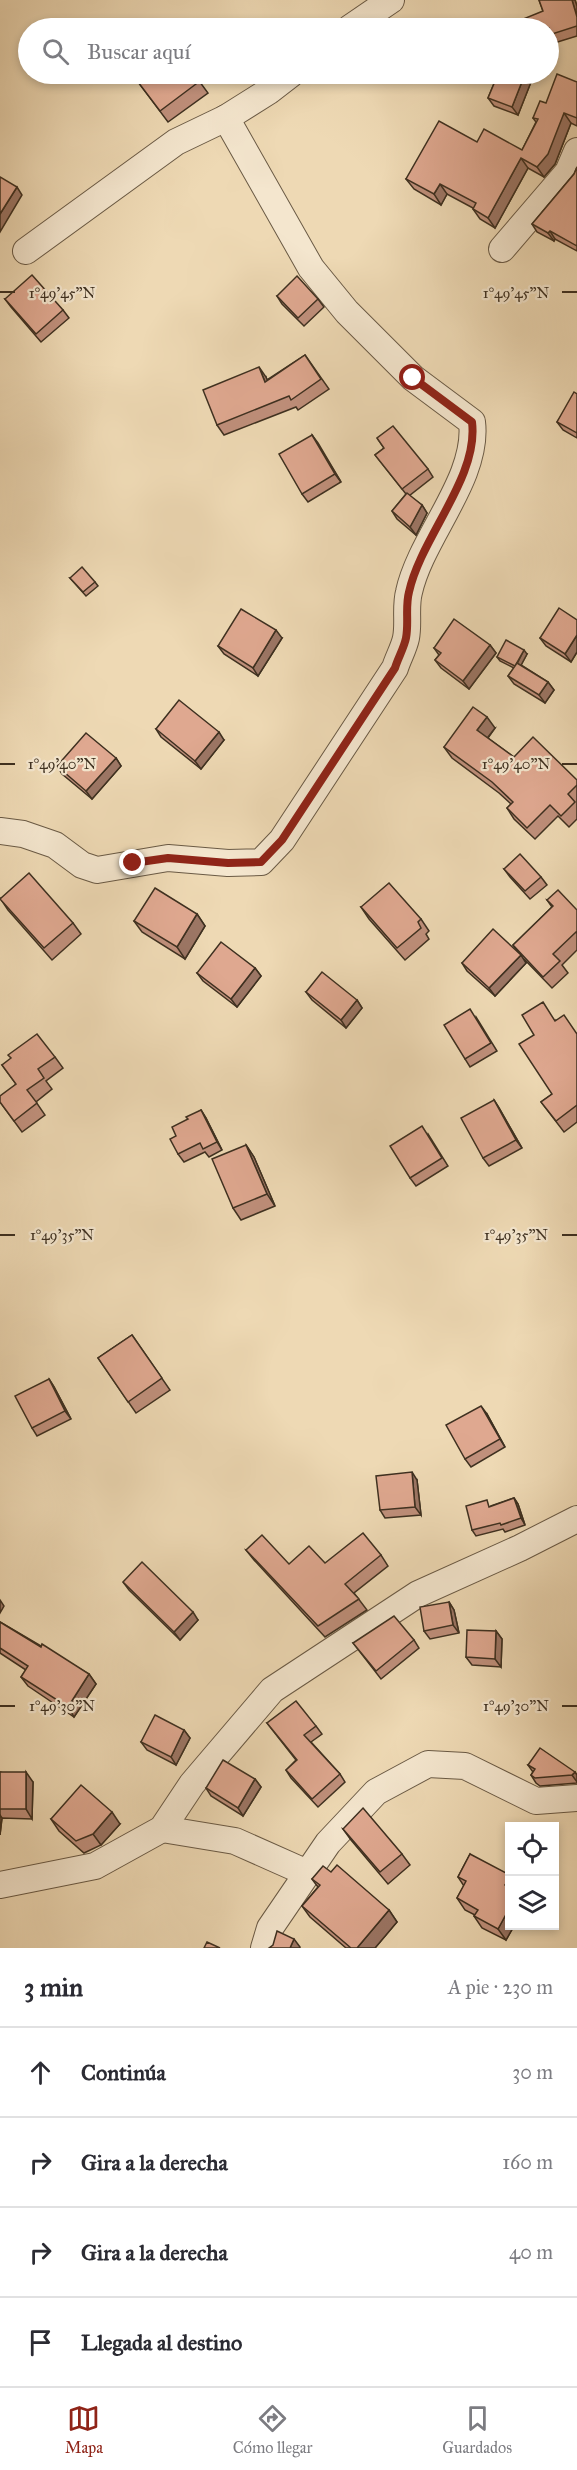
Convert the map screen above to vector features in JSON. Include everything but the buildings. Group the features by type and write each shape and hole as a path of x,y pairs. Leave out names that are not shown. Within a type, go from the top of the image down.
{"street":[{"path":"365,18 391,0"},
{"path":"26,251 176,142 226,118 278,84"},
{"path":"0,831 23,834 55,844 82,865 97,870 168,858 228,863 261,862 282,840 395,668 406,638 408,592 430,538 462,477 472,452 472,422 413,378 347,312 311,268 226,118"},
{"path":"502,249 568,172 577,151"},
{"path":"0,1886 94,1866 162,1830 192,1784 272,1690 418,1594 520,1548 577,1519"},
{"path":"264,1948 270,1928 328,1843 376,1791 428,1764 465,1766 537,1801 577,1798"},
{"path":"162,1830 236,1841 308,1873"}],"route":[{"path":"133,863 168,858 228,863 261,862 282,840 395,668 406,638 408,592 430,538 462,477 472,452 472,422 413,378"}]}
